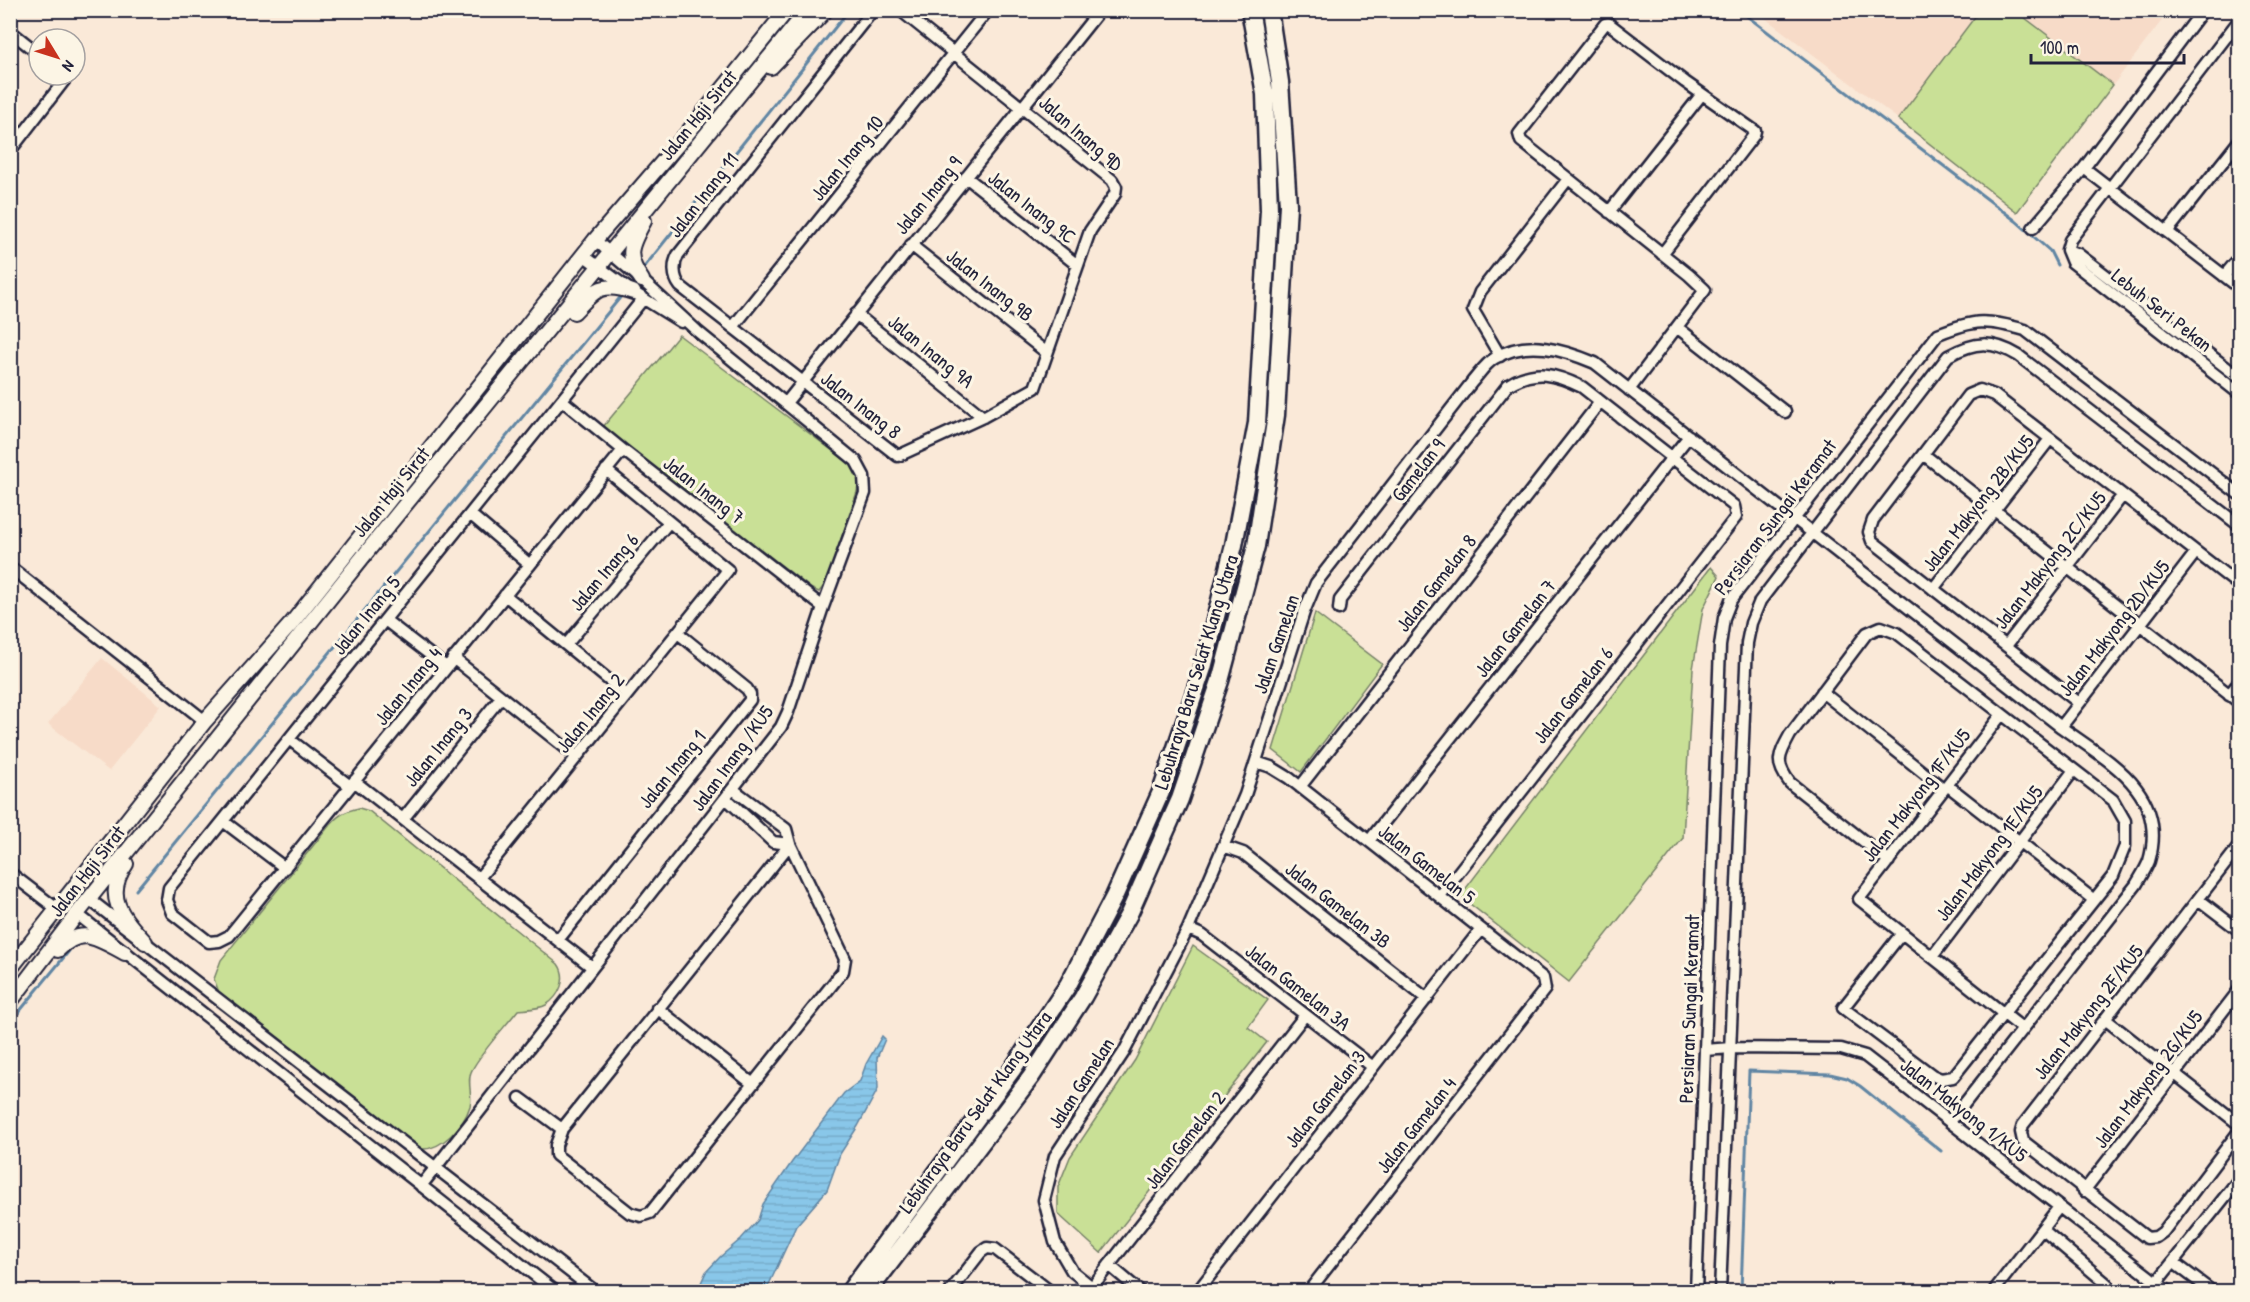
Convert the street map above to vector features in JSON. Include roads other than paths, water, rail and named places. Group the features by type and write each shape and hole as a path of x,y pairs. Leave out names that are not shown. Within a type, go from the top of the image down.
{"highway":[{"name":"Lebuhraya Baru Selat Klang Utara","path":"849,1292 1012,1070 1068,985 1114,897 1161,792 1203,668 1234,545 1257,423 1269,210 1265,94 1250,10"},
{"name":"Lebuhraya Baru Selat Klang Utara","path":"868,1292 1031,1077 1083,997 1129,914 1180,799 1220,681 1256,546 1276,415 1288,205 1280,82 1269,10"}],"main road":[{"name":"Jalan Haji Sirat","path":"10,969 205,721 298,616 595,240 685,136 787,10"},
{"name":"Jalan Haji Sirat","path":"12,999 81,905 808,10"},
{"path":"707,132 826,10"},
{"path":"642,280 630,267 631,254 636,235 658,195"},
{"path":"502,386 592,292 618,284 638,296"},
{"path":"145,942 124,920 116,902 115,889 119,874 223,740 249,698"},
{"path":"10,978 67,908 81,905 79,892 101,863 104,848"},
{"path":"12,999 70,938 80,935 96,937 124,953"}],"street":[{"name":"Jalan Inang 11","path":"803,381 680,286 675,279 676,259 873,10"},
{"name":"Jalan Inang 9D","path":"900,10 1112,180 1116,187 1115,194 1093,224 1076,264"},
{"name":"Jalan Inang 10","path":"733,327 988,10"},
{"name":"Jalan Inang 9","path":"786,403 1100,10"},
{"path":"2033,228 2084,168 2203,10"},
{"path":"2240,18 2070,240 2067,250 2078,254 2240,378"},
{"path":"1629,390 1678,328 1705,290 1704,287 1662,254 1521,141 1518,134 1605,24 1611,24 1702,94 1753,128 1754,135 1662,254"},
{"path":"10,31 27,44"},
{"path":"13,144 57,87"},
{"path":"1610,212 1702,94"},
{"path":"2167,232 2240,140"},
{"path":"2084,168 2240,288"},
{"name":"Jalan Inang 9C","path":"966,177 1076,264"},
{"path":"1500,356 1473,310 1480,292 1569,179"},
{"path":"595,240 610,254 630,267"},
{"name":"Jalan Inang 9B","path":"911,245 1047,353"},
{"name":"Lebuh Seri Pekan","path":"2067,250 2072,262 2240,394"},
{"path":"583,255 618,284"},
{"path":"2224,276 2240,257"},
{"path":"983,417 1035,388 1076,264"},
{"name":"Jalan Inang /KU5","path":"421,1186 785,721 823,607 865,493 864,476 856,461 697,332 642,280"},
{"name":"Jalan Inang /KU5","path":"638,296 697,332"},
{"name":"Jalan Inang 5","path":"219,941 209,942 172,914 167,900 170,888 563,401 638,296"},
{"name":"Jalan Inang 9A","path":"856,314 983,417"},
{"name":"Persiaran Sungai Keramat","path":"1696,1292 1720,646 1724,618 1731,600 1938,334 1967,322 1996,321 2025,330 2240,495"},
{"path":"1678,328 1785,412"},
{"name":"Persiaran Sungai Keramat","path":"1720,1292 1747,643 1751,623 1760,601 1948,356 1963,348 1985,343 2004,347 2019,357 2240,526"},
{"name":"Jalan Gamelan","path":"1095,1289 1072,1271 1055,1242 1044,1200 1055,1155 1124,1052 1188,930 1245,795 1304,612 1316,583 1472,382 1494,358 1511,351 1534,347 1566,351 1595,363 2061,727 2116,766 2137,786 2149,809 2153,836 2148,862 2136,885 1950,1122"},
{"name":"Gamelan 9","path":"1339,609 1340,600 1347,590 1508,385 1522,376 1543,374 1582,387 1600,402"},
{"name":"Jalan Inang 8","path":"803,381 898,456 983,417"},
{"path":"2079,703 1872,541 1869,532 1873,520 1968,395 1980,390 1994,395 2240,586"},
{"name":"Jalan Inang 7","path":"563,401 823,607"},
{"path":"1600,402 1672,458"},
{"name":"Jalan Gamelan 8","path":"1300,787 1600,402"},
{"name":"Jalan Gamelan 7","path":"1369,841 1689,436"},
{"name":"Jalan Makyong 2B/KU5","path":"1933,590 2050,439"},
{"name":"Jalan Inang 4","path":"219,941 230,936 623,450"},
{"path":"1923,454 2240,703"},
{"name":"Jalan Gamelan 6","path":"1440,896 1736,517 1734,506 1672,458"},
{"path":"606,470 669,522"},
{"name":"Jalan Makyong 2C/KU5","path":"2006,646 2123,495"},
{"path":"470,514 530,564"},
{"name":"Jalan Inang 2","path":"479,878 728,570 669,522"},
{"name":"Jalan Inang 6","path":"566,645 669,522"},
{"name":"Jalan Makyong 2D/KU5","path":"2061,727 2196,552"},
{"path":"10,567 205,721"},
{"path":"505,595 627,695"},
{"path":"385,620 446,668"},
{"path":"1889,861 1790,783 1780,769 1781,751 1790,735 1867,633 1881,627 1897,633 2113,800 2125,820 2125,846 2113,876 2003,1014 1953,1077 1941,1079 1843,1008 1902,933 2003,1014 2023,1029"},
{"name":"Jalan Inang 1","path":"558,940 750,700 747,689 678,633"},
{"path":"453,658 577,757"},
{"path":"2229,694 2240,681"},
{"path":"1822,692 2094,900"},
{"name":"Jalan Inang 3","path":"403,819 501,696"},
{"name":"Jalan Makyong 1F/KU5","path":"1902,933 1859,899 2001,714"},
{"path":"289,740 403,819 592,967"},
{"name":"Jalan Gamelan 5","path":"1256,762 1271,766 1289,778 1543,978"},
{"name":"Jalan Makyong 1E/KU5","path":"1932,957 2074,770"},
{"path":"730,794 786,829 790,844 845,959 843,971 650,1213 641,1216 630,1213 556,1155 556,1145 562,1129 790,844"},
{"path":"730,794 773,842 790,844"},
{"path":"223,821 285,868"},
{"name":"Jalan Makyong 2F/KU5","path":"2240,844 2023,1125 2021,1132 2023,1141 2147,1238 2156,1237 2163,1232 2240,1130"},
{"name":"Jalan Gamelan 3B","path":"1223,846 1243,853 1427,999"},
{"path":"10,873 57,909"},
{"path":"2198,899 2240,931"},
{"path":"81,905 145,942 596,1292"},
{"path":"81,905 124,953 556,1292"},
{"name":"Jalan Gamelan 3","path":"1197,1292 1481,929"},
{"name":"Jalan Gamelan 3A","path":"1188,930 1202,936 1373,1067"},
{"name":"Jalan Gamelan 4","path":"1308,1292 1545,989 1543,978"},
{"name":"Jalan Makyong 2G/KU5","path":"2085,1191 2240,989"},
{"path":"657,1008 753,1084"},
{"name":"Jalan Gamelan 2","path":"1095,1289 1109,1265 1305,1015"},
{"path":"2105,1019 2240,1125"},
{"name":"Jalan Makyong 1/KU5","path":"1705,1050 1731,1048 1841,1049 1865,1056 2169,1292"},
{"path":"520,1098 562,1129"},
{"path":"2149,1292 2237,1186"},
{"path":"1993,1292 2059,1207"},
{"path":"2042,1229 2107,1284 2107,1292"},
{"path":"950,1292 981,1252 987,1248 995,1249 1051,1292"},
{"path":"2173,1262 2212,1292"},
{"path":"1109,1265 1141,1292"}],"water":[{"path":"882,1036 885,1039 877,1058 878,1089 840,1154 827,1190 796,1226 766,1291 708,1291 700,1285 706,1272 758,1220 763,1204 792,1162 844,1093 860,1081 866,1064"}],"waterway":[{"path":"642,270 849,10"},
{"path":"1739,10 2016,221 2050,251 2057,265"},
{"path":"136,890 623,294"},
{"path":"10,1023 69,951"},
{"path":"1741,1292 1749,1071 1830,1074 1847,1078 1941,1151"}]}
